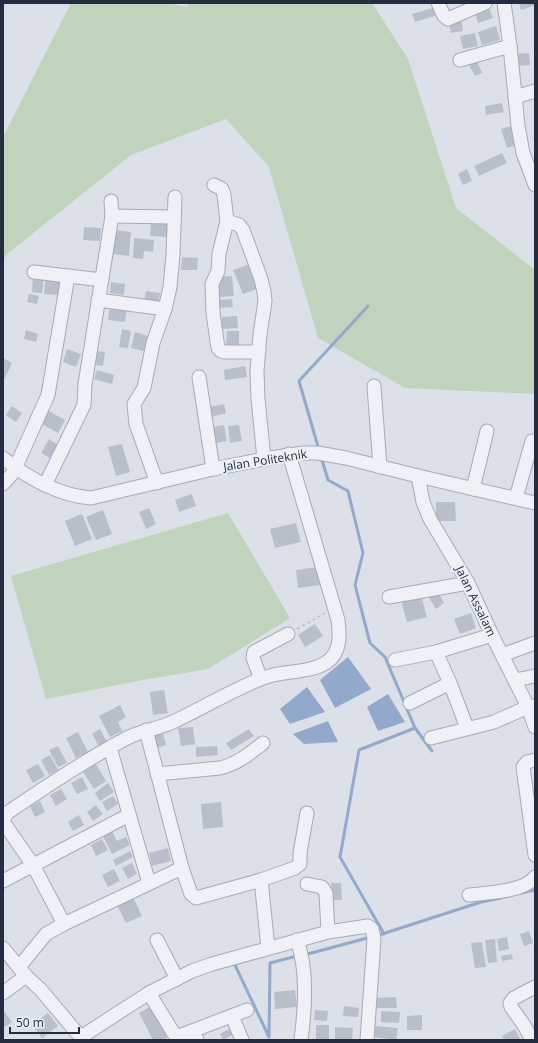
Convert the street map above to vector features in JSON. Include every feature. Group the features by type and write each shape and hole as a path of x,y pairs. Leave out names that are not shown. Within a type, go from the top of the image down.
{"street":[{"path":"438,3 444,16 448,19 485,3"},
{"path":"504,3 523,153 535,184"},
{"path":"460,60 510,46"},
{"path":"515,97 535,91"},
{"path":"214,185 222,189 227,221 219,254 218,271 212,284 213,313 218,348 221,352 259,352"},
{"path":"157,483 136,424 134,404 144,388 153,343 165,310 170,287 173,255 175,197"},
{"path":"45,485 84,405 85,384 112,216 111,201"},
{"path":"112,216 174,217"},
{"path":"227,221 239,225 243,230 261,279 264,292 265,301 259,352 258,399 264,459"},
{"path":"34,272 102,280"},
{"path":"3,484 13,473 48,395 68,276"},
{"path":"98,300 165,310"},
{"path":"199,377 213,469"},
{"path":"374,386 380,467"},
{"path":"473,489 487,431"},
{"path":"516,498 532,441"},
{"name":"Jalan Politeknik","path":"3,458 15,468 45,485 64,492 91,498 213,469 289,454 320,453 535,503"},
{"path":"64,924 33,865 4,823 4,818 7,814 62,776 128,737 173,722 263,678 314,668 329,661 334,655 339,643 338,620 289,454"},
{"name":"Jalan Assalam","path":"418,476 423,502 430,518 468,583 502,655 515,680 532,707 535,727"},
{"path":"389,597 468,583"},
{"path":"263,678 253,658 254,652 288,634"},
{"path":"395,660 436,652 492,635"},
{"path":"502,655 535,643"},
{"path":"436,652 450,683 467,728"},
{"path":"515,680 535,676"},
{"path":"410,703 450,683"},
{"path":"431,738 494,722 532,707"},
{"path":"146,730 182,868 191,894 196,898 261,880 299,866 307,813"},
{"path":"157,774 230,766 263,744"},
{"path":"110,748 149,883"},
{"path":"535,760 527,762 523,767 535,855"},
{"path":"3,881 129,815"},
{"path":"3,993 22,971 46,934 182,868"},
{"path":"469,895 520,887 530,882 535,877"},
{"path":"261,880 268,948"},
{"path":"307,884 322,887 325,890 328,932"},
{"path":"3,948 82,1039 149,993 212,964 268,948 300,949 328,932 368,926 374,935 367,1040"},
{"path":"157,940 177,979"},
{"path":"300,949 304,999 301,1040"},
{"path":"532,1040 510,1003 514,998 535,988"},
{"path":"149,993 174,1034 179,1036 194,1036 232,1016 247,1010"},
{"path":"232,1016 242,1040"}],"path":[{"path":"288,634 315,618 335,611"}],"green space":[{"path":"71,3 169,3 187,7 189,3 372,3 408,59 456,208 535,270 535,394 405,388 318,338 269,167 226,119 131,155 7,254 3,261 3,137"},
{"path":"228,513 290,618 208,669 46,699 11,576"}],"water":[{"path":"348,657 371,689 335,708 320,680"},
{"path":"307,687 325,712 290,724 280,709"},
{"path":"388,694 405,722 378,731 367,707"},
{"path":"328,721 338,742 304,744 293,734"}],"building":[{"path":"519,3 535,3 535,5 521,10"},
{"path":"436,7 438,15 415,22 412,14"},
{"path":"489,8 493,18 478,23 475,13"},
{"path":"461,18 463,31 451,33 448,21"},
{"path":"496,26 500,40 482,45 478,32"},
{"path":"475,33 478,46 463,49 460,36"},
{"path":"529,53 530,65 515,66 514,54"},
{"path":"477,61 482,73 475,76 469,65"},
{"path":"502,103 504,112 486,115 485,106"},
{"path":"511,126 516,145 507,148 501,129"},
{"path":"502,153 507,163 479,176 474,166"},
{"path":"467,169 472,181 463,185 458,174"},
{"path":"151,221 170,222 169,237 150,236"},
{"path":"84,227 101,228 100,241 83,240"},
{"path":"114,230 131,232 129,256 112,254"},
{"path":"134,238 154,240 153,252 144,251 143,259 133,258"},
{"path":"182,257 198,258 197,270 181,270"},
{"path":"248,265 257,289 243,294 233,270"},
{"path":"33,276 44,277 42,293 32,292"},
{"path":"46,276 61,278 59,295 44,294"},
{"path":"232,276 234,296 219,297 217,277"},
{"path":"111,282 125,284 124,295 110,293"},
{"path":"146,291 160,293 158,304 144,302"},
{"path":"29,294 39,296 37,304 27,302"},
{"path":"232,299 233,307 217,308 216,300"},
{"path":"110,305 127,307 125,322 108,320"},
{"path":"237,316 238,328 222,329 222,317"},
{"path":"122,329 131,331 128,348 119,347"},
{"path":"26,330 38,334 36,342 24,339"},
{"path":"227,331 239,331 239,346 226,345"},
{"path":"135,332 148,336 144,351 131,348"},
{"path":"67,349 81,354 76,367 63,362"},
{"path":"96,351 105,352 103,366 94,365"},
{"path":"3,358 12,363 4,380 3,380"},
{"path":"245,366 247,377 225,380 224,370"},
{"path":"97,370 114,375 112,384 94,379"},
{"path":"224,404 226,413 212,417 209,407"},
{"path":"12,406 22,413 16,422 6,415"},
{"path":"47,410 65,420 58,433 40,423"},
{"path":"224,425 227,441 216,443 213,427"},
{"path":"239,425 242,441 230,443 228,426"},
{"path":"49,439 58,445 50,458 41,453"},
{"path":"122,444 130,472 116,476 108,447"},
{"path":"192,494 196,506 179,512 175,500"},
{"path":"436,502 455,502 456,521 436,521"},
{"path":"149,508 156,524 146,529 139,512"},
{"path":"103,510 112,534 96,540 86,517"},
{"path":"82,514 92,539 75,546 65,521"},
{"path":"296,523 301,542 275,548 270,529"},
{"path":"318,567 321,585 298,588 296,570"},
{"path":"437,591 444,603 436,609 428,596"},
{"path":"421,595 427,617 407,622 401,600"},
{"path":"471,613 476,628 460,634 454,619"},
{"path":"315,624 323,636 305,647 298,635"},
{"path":"164,690 168,713 153,715 150,692"},
{"path":"120,705 126,717 118,722 122,731 110,737 99,716"},
{"path":"193,727 195,744 181,746 178,728"},
{"path":"100,729 107,742 99,746 92,734"},
{"path":"249,729 254,736 231,750 226,743"},
{"path":"162,730 166,745 157,748 152,733"},
{"path":"78,732 88,752 76,758 66,738"},
{"path":"58,746 67,763 58,767 49,750"},
{"path":"217,746 218,755 196,757 196,747"},
{"path":"50,755 58,770 49,775 41,760"},
{"path":"38,764 45,776 33,783 26,770"},
{"path":"96,764 106,781 94,789 83,772"},
{"path":"82,777 88,789 77,794 71,783"},
{"path":"108,783 114,792 100,801 95,793"},
{"path":"61,789 67,799 56,806 50,795"},
{"path":"113,796 118,804 107,811 102,802"},
{"path":"40,801 45,812 35,817 30,806"},
{"path":"221,802 223,827 203,829 201,804"},
{"path":"96,805 103,814 93,821 87,812"},
{"path":"79,815 84,825 73,831 68,822"},
{"path":"112,831 117,841 126,837 130,845 112,854 103,836"},
{"path":"102,839 108,850 96,856 91,845"},
{"path":"168,848 171,861 152,866 149,853"},
{"path":"130,851 133,857 116,866 113,860"},
{"path":"132,863 137,874 128,879 122,868"},
{"path":"114,869 120,881 108,887 102,875"},
{"path":"331,883 341,883 342,900 332,900"},
{"path":"132,895 142,916 126,923 116,903"},
{"path":"529,931 533,943 524,946 520,934"},
{"path":"507,937 509,949 499,951 497,939"},
{"path":"495,939 497,962 488,963 485,940"},
{"path":"482,942 486,967 475,968 471,943"},
{"path":"512,954 513,959 502,961 501,956"},
{"path":"295,990 297,1007 275,1009 274,992"},
{"path":"396,997 397,1008 375,1008 375,998"},
{"path":"153,1005 170,1036 163,1040 153,1040 139,1013"},
{"path":"344,1006 359,1008 358,1017 343,1016"},
{"path":"3,1010 12,1022 3,1028"},
{"path":"315,1010 328,1011 327,1021 314,1020"},
{"path":"381,1011 400,1012 399,1023 381,1022"},
{"path":"48,1013 58,1026 42,1038 32,1025"},
{"path":"422,1015 422,1030 407,1030 407,1016"},
{"path":"316,1025 329,1025 329,1040 316,1040"},
{"path":"374,1026 398,1028 396,1040 373,1037"},
{"path":"335,1027 353,1028 352,1040 335,1040"},
{"path":"229,1029 232,1035 223,1040 220,1034"},
{"path":"515,1029 520,1039 504,1040 502,1036"}],"waterway":[{"path":"319,450 299,381 368,306"},
{"path":"321,457 328,480 348,491 363,553 355,585 370,643 385,657 415,728 432,751"},
{"path":"384,934 340,857 359,750 415,728"},
{"path":"520,893 535,890"},
{"path":"376,936 481,902 501,898"},
{"path":"304,955 371,937"},
{"path":"235,965 269,1037 270,963 297,956"}]}
